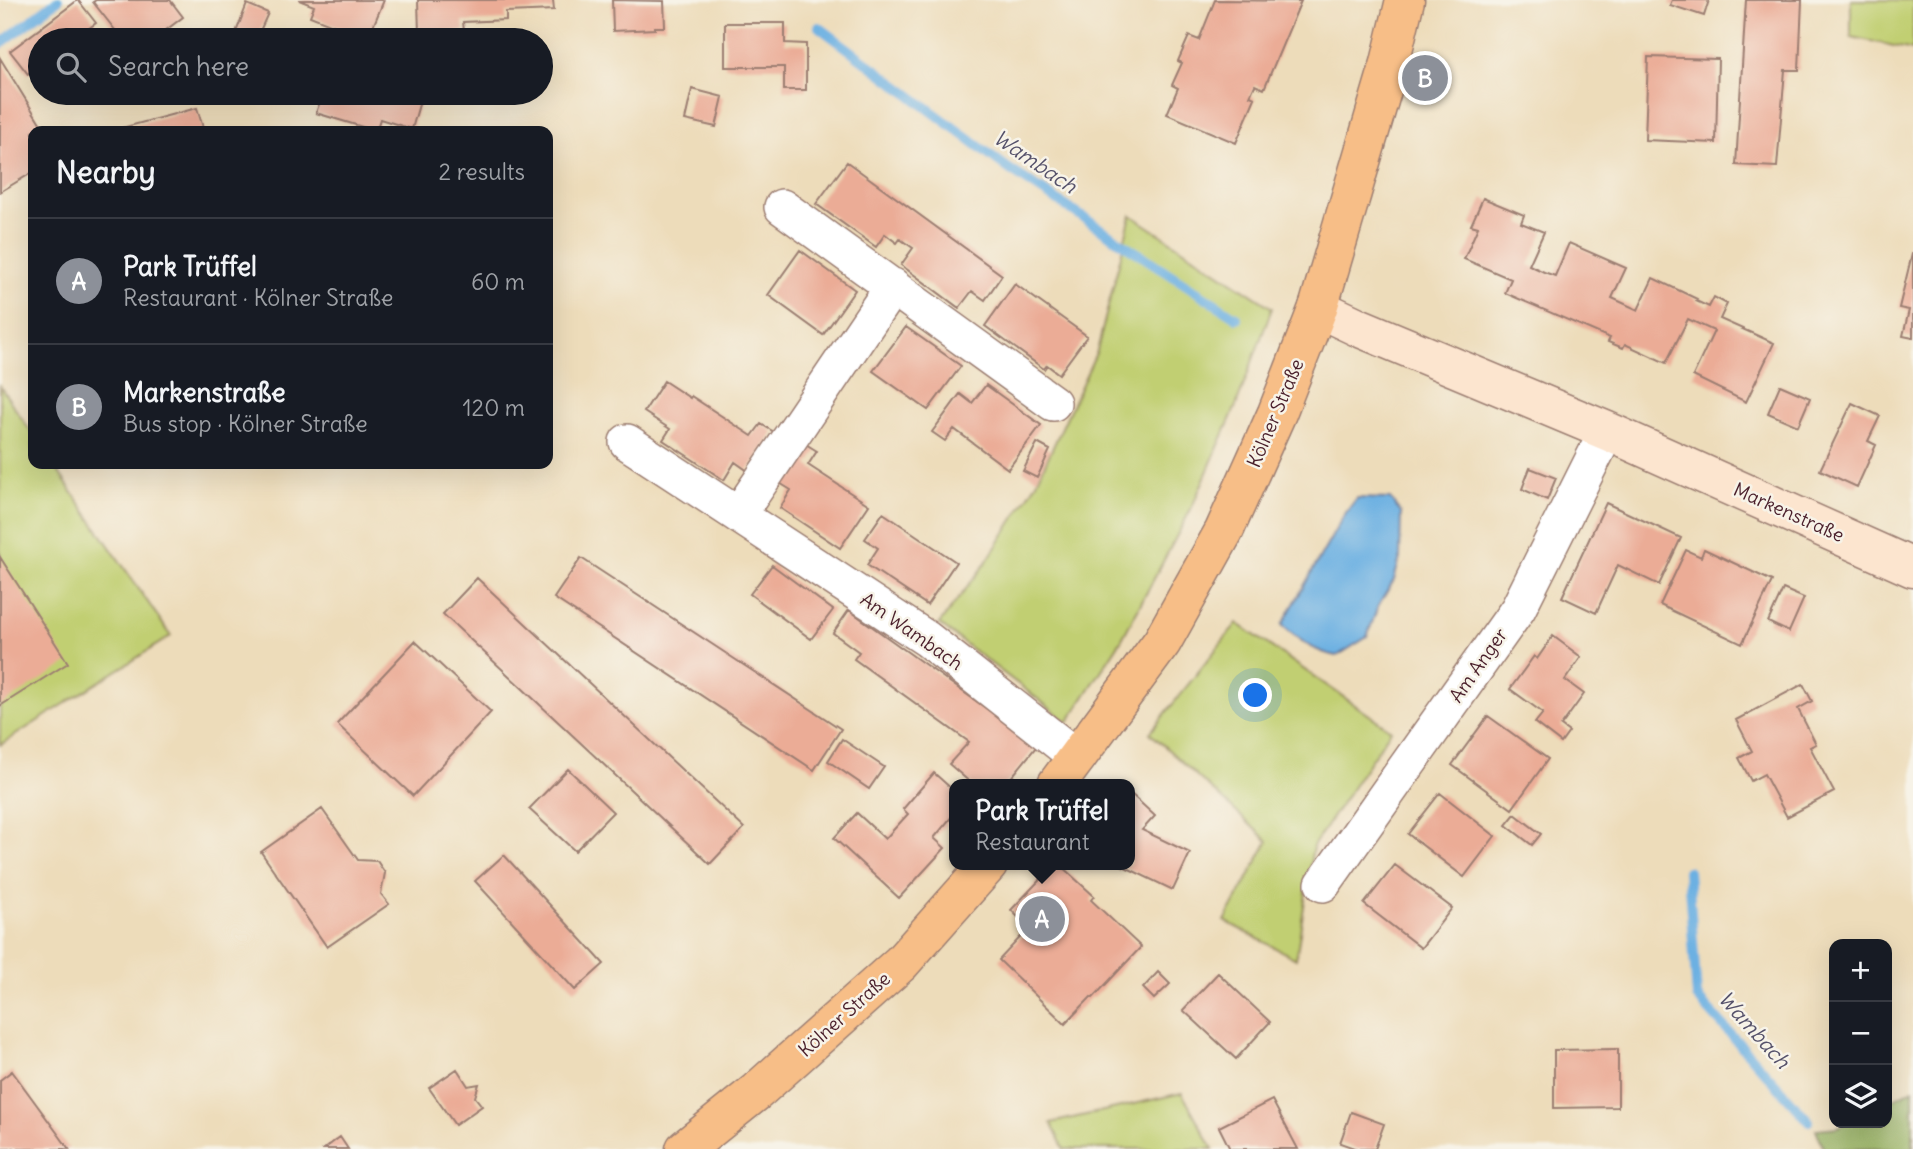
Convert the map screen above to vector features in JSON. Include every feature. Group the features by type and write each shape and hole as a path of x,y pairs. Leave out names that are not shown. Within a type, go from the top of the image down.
{"main road":[{"name":"Kölner Straße","path":"1068,771 1162,642 1224,531 1277,413 1318,307 1390,64 1405,0"},
{"name":"Kölner Straße","path":"685,1149 756,1092 901,962 984,870"}],"street":[{"path":"782,207 1053,403"},
{"path":"738,515 893,286"},
{"name":"Markenstraße","path":"1318,307 1358,327 1607,431 1913,568"},
{"name":"Am Anger","path":"1323,884 1518,609 1607,431"},
{"name":"Am Wambach","path":"627,442 927,639 1068,771"}],"green space":[{"path":"1851,0 1913,0 1913,50 1851,37"},
{"path":"1131,215 1272,308 1236,406 1191,509 1122,639 1068,722 939,624 985,564 1036,484 1097,351"},
{"path":"0,386 28,428 28,469 56,469 171,636 0,745"},
{"path":"1237,623 1391,730 1313,846 1296,959 1225,921 1268,841 1150,733"},
{"path":"1913,1089 1913,1149 1824,1149 1816,1129 1892,1128 1892,1100"},
{"path":"1182,1093 1213,1149 1064,1149 1051,1123"}],"water":[{"path":"1357,498 1390,499 1401,513 1400,558 1394,580 1378,606 1367,637 1337,656 1307,645 1282,625 1344,515"}],"building":[{"path":"78,0 96,23 89,28 41,28"},
{"path":"170,0 183,17 169,28 114,28 93,2"},
{"path":"299,0 384,0 373,28 340,28 310,16 314,6"},
{"path":"418,0 553,0 554,10 506,12 506,20 463,22 464,28 419,28"},
{"path":"612,0 664,1 665,27 613,31"},
{"path":"1215,0 1301,1 1264,89 1255,85 1250,96 1255,98 1236,143 1167,114 1178,88 1172,85 1182,63 1178,61 1189,36 1199,40"},
{"path":"1672,0 1709,0 1704,16 1670,5"},
{"path":"1746,0 1802,0 1799,70 1785,70 1777,167 1736,165"},
{"path":"247,4 268,13 261,28 238,28"},
{"path":"725,23 785,23 785,43 806,44 806,90 784,90 784,67 725,67"},
{"path":"28,38 28,74 10,51"},
{"path":"1648,57 1718,59 1716,143 1645,140"},
{"path":"0,58 42,126 28,126 28,175 0,192"},
{"path":"692,89 723,97 716,127 685,120"},
{"path":"319,105 419,105 413,126 402,126 380,119 378,126 359,126 316,113"},
{"path":"197,108 202,126 129,126"},
{"path":"847,162 1002,275 985,300 972,291 959,308 901,265 913,248 900,239 897,243 885,234 876,247 816,204"},
{"path":"1483,198 1524,215 1521,223 1544,232 1529,265 1544,272 1555,276 1569,243 1626,268 1612,298 1638,310 1653,278 1709,307 1714,297 1727,304 1720,319 1774,343 1746,402 1693,376 1714,331 1688,319 1666,363 1625,344 1623,348 1608,342 1610,338 1505,293 1511,279 1464,259 1478,227 1471,225"},
{"path":"800,250 855,290 823,335 768,295"},
{"path":"1912,254 1913,338 1903,336 1909,310 1899,308"},
{"path":"1015,284 1087,336 1059,374 1047,365 1044,369 985,326"},
{"path":"906,327 961,366 928,410 873,371"},
{"path":"664,381 752,436 761,424 774,432 748,471 735,462 724,480 663,440 670,429 644,412"},
{"path":"986,385 1041,425 1008,469 954,429 945,441 932,432 960,394 972,403"},
{"path":"1780,385 1810,398 1798,426 1768,413"},
{"path":"1852,403 1880,416 1868,441 1876,445 1857,487 1820,470"},
{"path":"804,443 817,451 808,465 869,505 840,548 780,508 791,490 778,482"},
{"path":"1037,443 1050,450 1037,478 1023,471"},
{"path":"1530,468 1556,478 1547,500 1522,489"},
{"path":"1606,503 1681,538 1659,585 1618,565 1596,613 1562,597"},
{"path":"883,513 956,562 927,605 867,565 878,548 865,539"},
{"path":"1704,549 1772,581 1742,644 1660,605 1686,550 1701,557"},
{"path":"0,557 68,663 0,706"},
{"path":"581,558 841,729 814,770 554,598"},
{"path":"772,565 833,610 811,639 750,594"},
{"path":"477,578 744,828 710,864 443,614"},
{"path":"1783,589 1804,598 1789,632 1768,622"},
{"path":"849,610 1036,747 1010,779 966,779 949,764 969,742 854,659 859,652 833,633"},
{"path":"1553,636 1581,657 1565,680 1584,694 1561,726 1569,732 1561,743 1535,723 1543,713 1510,689 1534,656 1537,659"},
{"path":"415,641 491,712 413,796 337,724"},
{"path":"1803,684 1812,701 1798,709 1816,744 1810,747 1834,792 1787,817 1764,774 1751,781 1739,758 1752,751 1736,720"},
{"path":"1488,716 1548,759 1512,809 1452,765"},
{"path":"842,739 884,767 869,789 828,761"},
{"path":"568,769 613,812 575,851 529,809"},
{"path":"934,773 949,786 949,820 934,838 945,848 899,898 834,838 857,813 885,839 908,814 903,809"},
{"path":"1440,793 1495,836 1464,877 1408,834"},
{"path":"1135,798 1155,816 1142,830 1190,853 1173,890 1131,870 1135,870"},
{"path":"322,809 358,860 377,861 385,873 381,894 389,904 327,947 261,852"},
{"path":"1515,814 1541,834 1532,845 1506,825"},
{"path":"504,855 604,964 575,990 475,881"},
{"path":"1395,865 1452,908 1421,948 1364,904"},
{"path":"1049,870 1065,870 1094,896 1091,900 1141,947 1065,1024 999,960 1029,928 1011,910"},
{"path":"1158,972 1170,984 1154,999 1143,988"},
{"path":"1218,973 1270,1022 1236,1059 1183,1010"},
{"path":"1618,1049 1618,1107 1554,1108 1554,1050"},
{"path":"457,1069 468,1086 479,1084 475,1097 482,1106 455,1125 429,1088"},
{"path":"12,1071 69,1149 0,1149 0,1080"},
{"path":"1272,1100 1298,1149 1230,1149 1219,1127"},
{"path":"1351,1112 1384,1124 1375,1149 1357,1149 1340,1143"},
{"path":"340,1137 348,1149 324,1149"}],"waterway":[{"path":"0,44 58,0"},
{"name":"Wambach","path":"819,27 1009,169 1237,318"},
{"name":"Wambach","path":"1688,871 1697,997 1809,1121"}],"place":[{"name":"Markenstraße","path":"1425,78"},
{"name":"Park Trüffel","path":"1042,919"}]}
